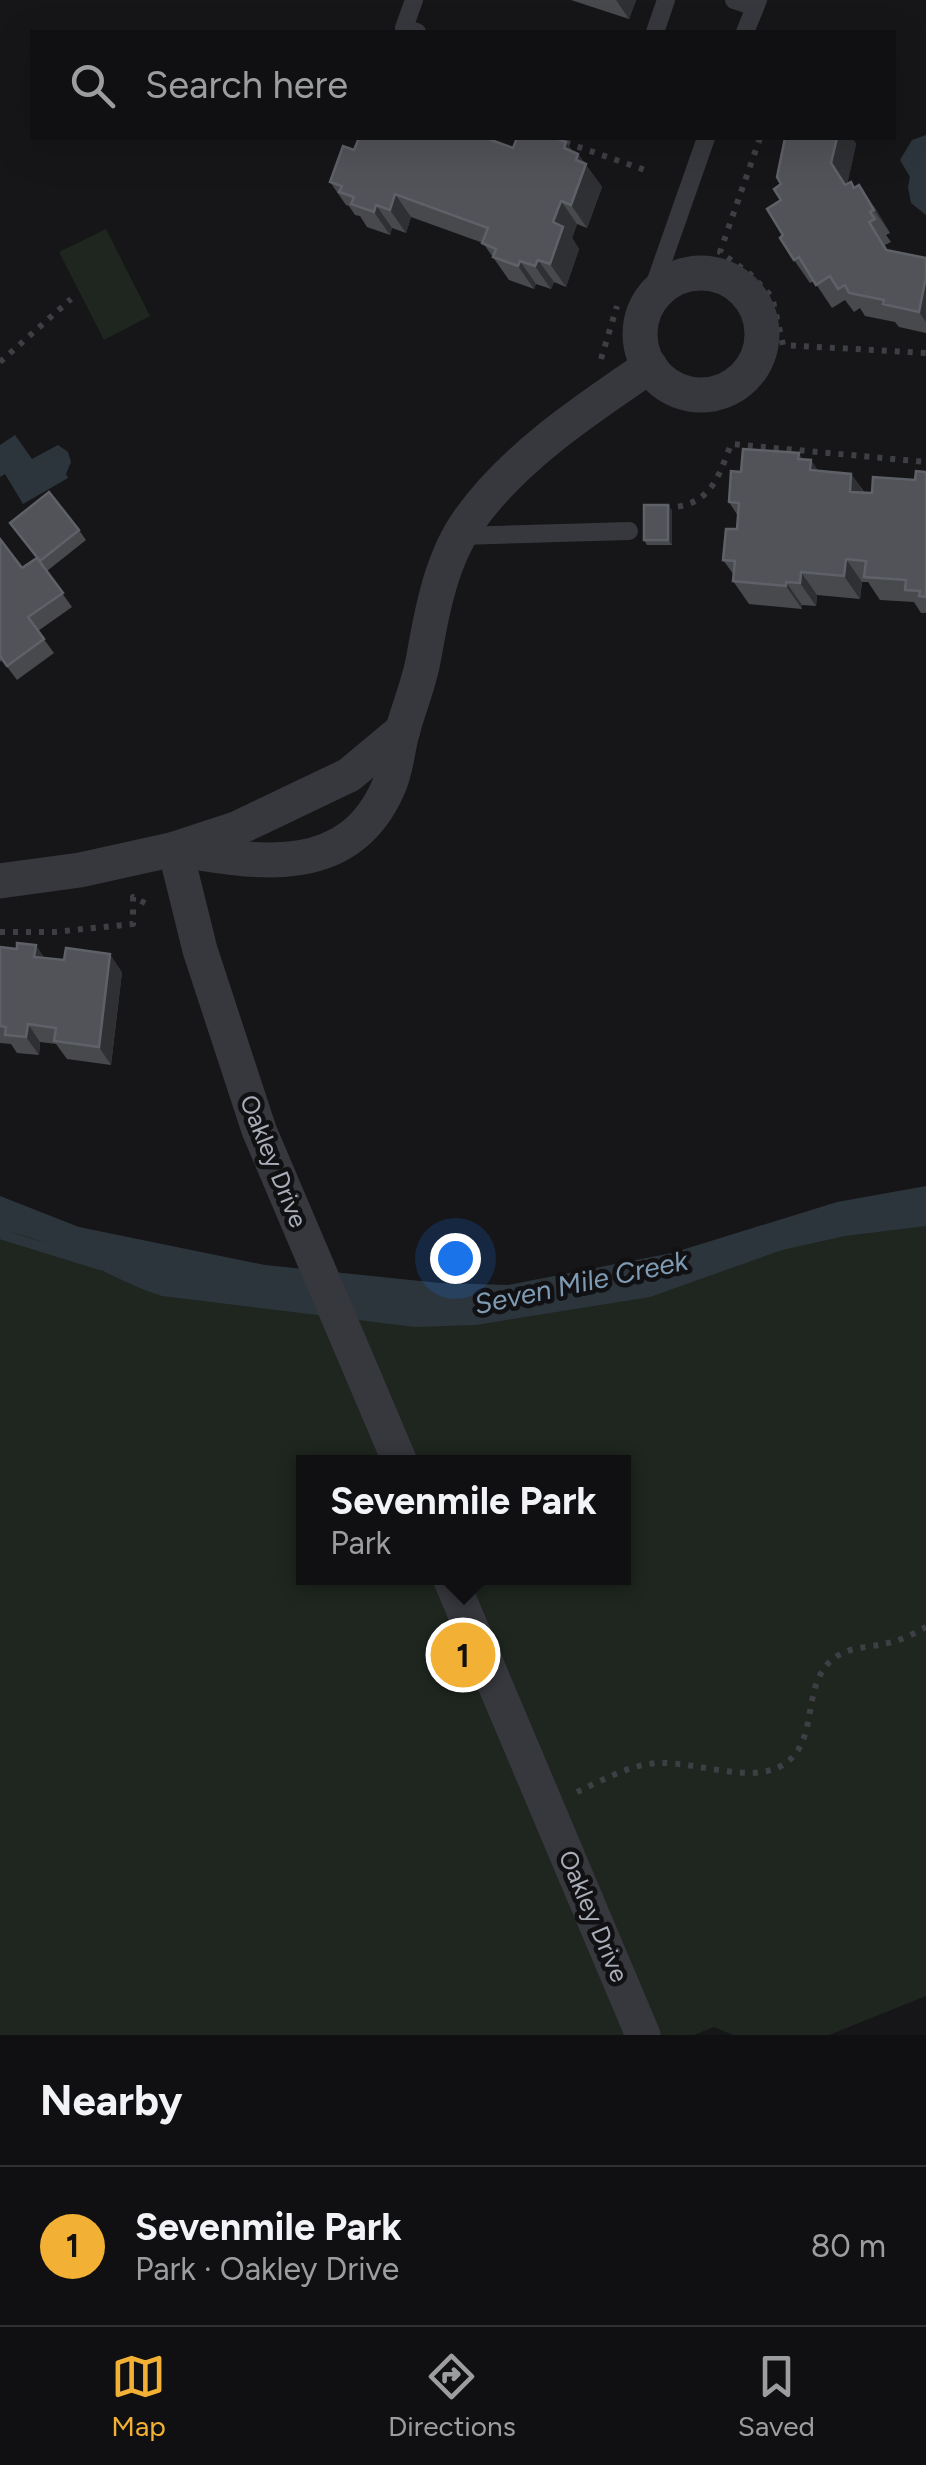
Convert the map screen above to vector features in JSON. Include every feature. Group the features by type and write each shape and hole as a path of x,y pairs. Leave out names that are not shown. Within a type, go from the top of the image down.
{"street":[{"path":"688,274 727,278 756,306 762,346 754,366 744,378 722,392 687,394 666,384 650,366 640,336 647,306 658,290 688,274"},
{"path":"174,849 253,862 290,860 340,845 353,836 383,800 397,765 439,587 469,520 551,439 650,366"},
{"path":"0,881 80,870 174,849 236,829 349,775 403,730"},
{"name":"Oakley Drive","path":"174,849 200,950 241,1078 397,1455"},
{"name":"Oakley Drive","path":"453,1585 644,2035"}],"lane":[{"path":"411,30 404,28 414,0"},
{"path":"656,30 666,0"},
{"path":"734,0 756,4 747,30"},
{"path":"647,306 705,140"},
{"path":"460,536 629,531"}],"path":[{"path":"559,140 645,170"},
{"path":"759,140 720,252 750,274 772,298 783,345 926,353"},
{"path":"0,362 71,299"},
{"path":"647,508 682,507 713,490 731,444 926,462"},
{"path":"0,932 54,932 133,924 133,898 149,904"},
{"path":"574,1793 654,1763 726,1770 779,1768 799,1748 810,1721 816,1685 832,1659 863,1647 895,1641 926,1627"}],"shaded area":[{"path":"106,229 150,316 104,340 59,252"},
{"path":"926,1202 926,1996 829,2035 733,2035 714,2027 694,2035 0,2035 0,1210 190,1278 497,1313"}],"water":[{"path":"926,135 926,215 911,203 910,177 900,160 912,140"},
{"path":"15,435 32,459 58,445 68,452 71,462 68,478 23,504 5,474 0,477 0,445"},
{"path":"926,1186 926,1226 845,1236 782,1250 650,1297 476,1325 415,1327 162,1296 44,1242 0,1230 0,1196 79,1227 265,1265 440,1283 508,1285 672,1253 837,1202"}],"building":[{"path":"358,140 491,140 513,148 516,140 561,140 566,142 564,148 578,154 576,160 586,164 571,205 561,201 553,222 563,227 550,264 538,260 535,266 520,261 518,266 493,257 496,249 482,243 488,228 395,194 390,210 376,205 374,212 351,204 354,197 339,192 342,186 330,182 343,146 354,150"},
{"path":"785,140 837,140 831,163 845,185 859,185 874,210 870,212 875,219 869,222 886,250 926,258 919,312 849,293 845,285 838,289 830,276 816,285 799,257 794,260 767,209 781,200 774,189 781,184 777,177"},
{"path":"743,449 799,453 798,459 811,460 810,470 851,474 850,492 872,493 873,477 915,480 916,471 926,472 926,597 919,596 920,591 905,590 906,580 864,577 866,561 846,559 844,576 801,572 800,583 786,582 786,586 733,581 735,561 723,560 726,529 737,529 739,503 729,502 731,471 741,472"},
{"path":"49,492 79,530 40,561 10,523"},
{"path":"644,505 668,505 668,540 644,540"},
{"path":"0,539 22,568 37,558 63,593 28,617 44,639 7,666 0,656"},
{"path":"17,943 36,945 34,957 64,960 66,948 110,954 99,1047 54,1041 56,1028 28,1024 26,1037 5,1035 6,1027 0,1026 0,947 17,949"}],"waterway":[{"name":"Seven Mile Creek","path":"0,1234 100,1265"}],"place":[{"name":"Sevenmile Park","path":"463,1655"}]}
